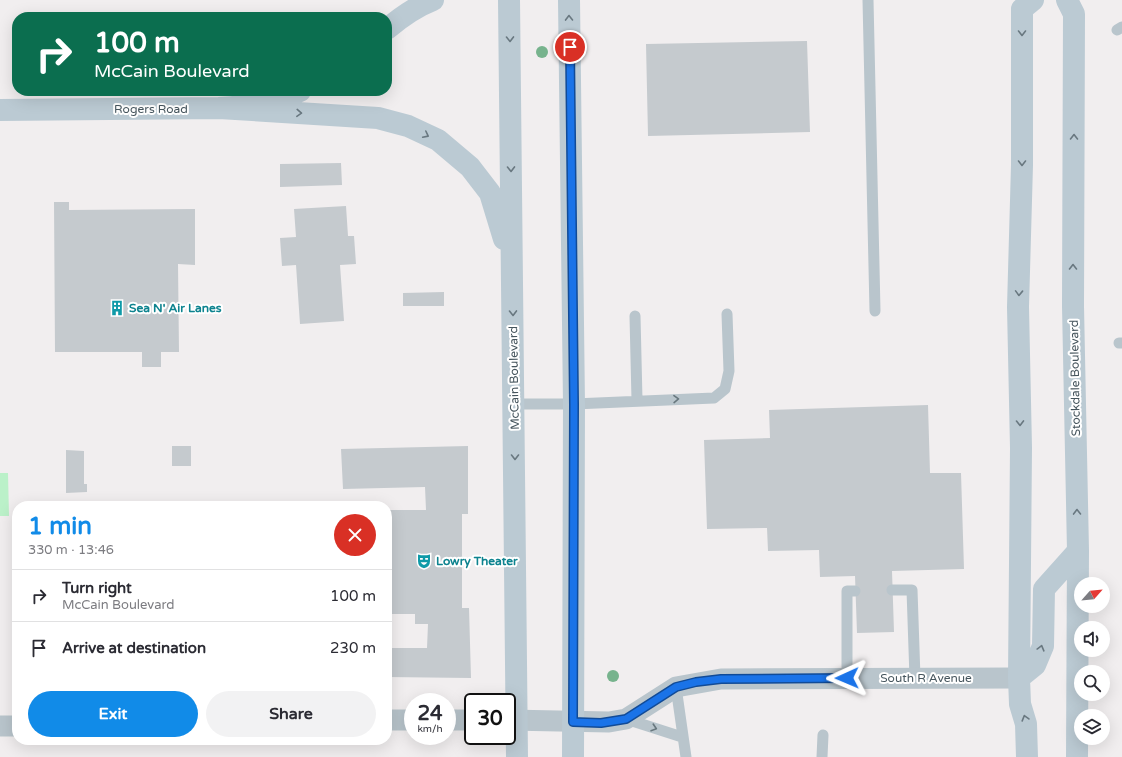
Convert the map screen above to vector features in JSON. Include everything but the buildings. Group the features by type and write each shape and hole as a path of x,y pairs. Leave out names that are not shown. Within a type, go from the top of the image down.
{"main road":[{"path":"392,25 421,5 433,0"},
{"name":"McCain Boulevard","path":"509,0 512,285 515,404 512,693"},
{"path":"569,0 574,404 573,757"},
{"path":"1027,757 1026,724 1020,704 1021,448 1018,307 1022,165 1022,8 1033,0"},
{"name":"Stockdale Boulevard","path":"1067,0 1074,14 1073,306 1078,551 1077,757"},
{"name":"Rogers Road","path":"0,110 219,108 254,106 289,96"},
{"path":"219,108 378,118 408,126 438,140 470,167 490,193 505,243 512,285"},
{"path":"1020,678 1035,666 1043,646 1044,589 1078,551"},
{"name":"McCain Boulevard","path":"515,745 517,757"}],"street":[{"name":"South R Avenue","path":"516,720 601,723 626,719 676,687 721,679 1020,678"},
{"path":"392,720 404,720"},
{"path":"0,726 12,726"}],"lane":[{"path":"868,0 875,311"},
{"path":"515,404 574,404 637,400 714,398 726,389 729,371 727,314"},
{"path":"635,316 637,400"},
{"path":"892,590 912,590 915,678"},
{"path":"847,678 847,591 855,591"},
{"path":"676,687 686,757"},
{"path":"626,719 682,737"},
{"path":"822,757 823,735"}],"green space":[{"path":"0,473 8,473 9,516 0,516"}],"place":[{"name":"Sea N' Air Lanes","path":"117,308"},
{"name":"Lowry Theater","path":"424,561"}],"route":[{"path":"570,47 574,404 573,722 601,723 626,719 676,687 696,682 721,679 755,680 847,678"}]}
